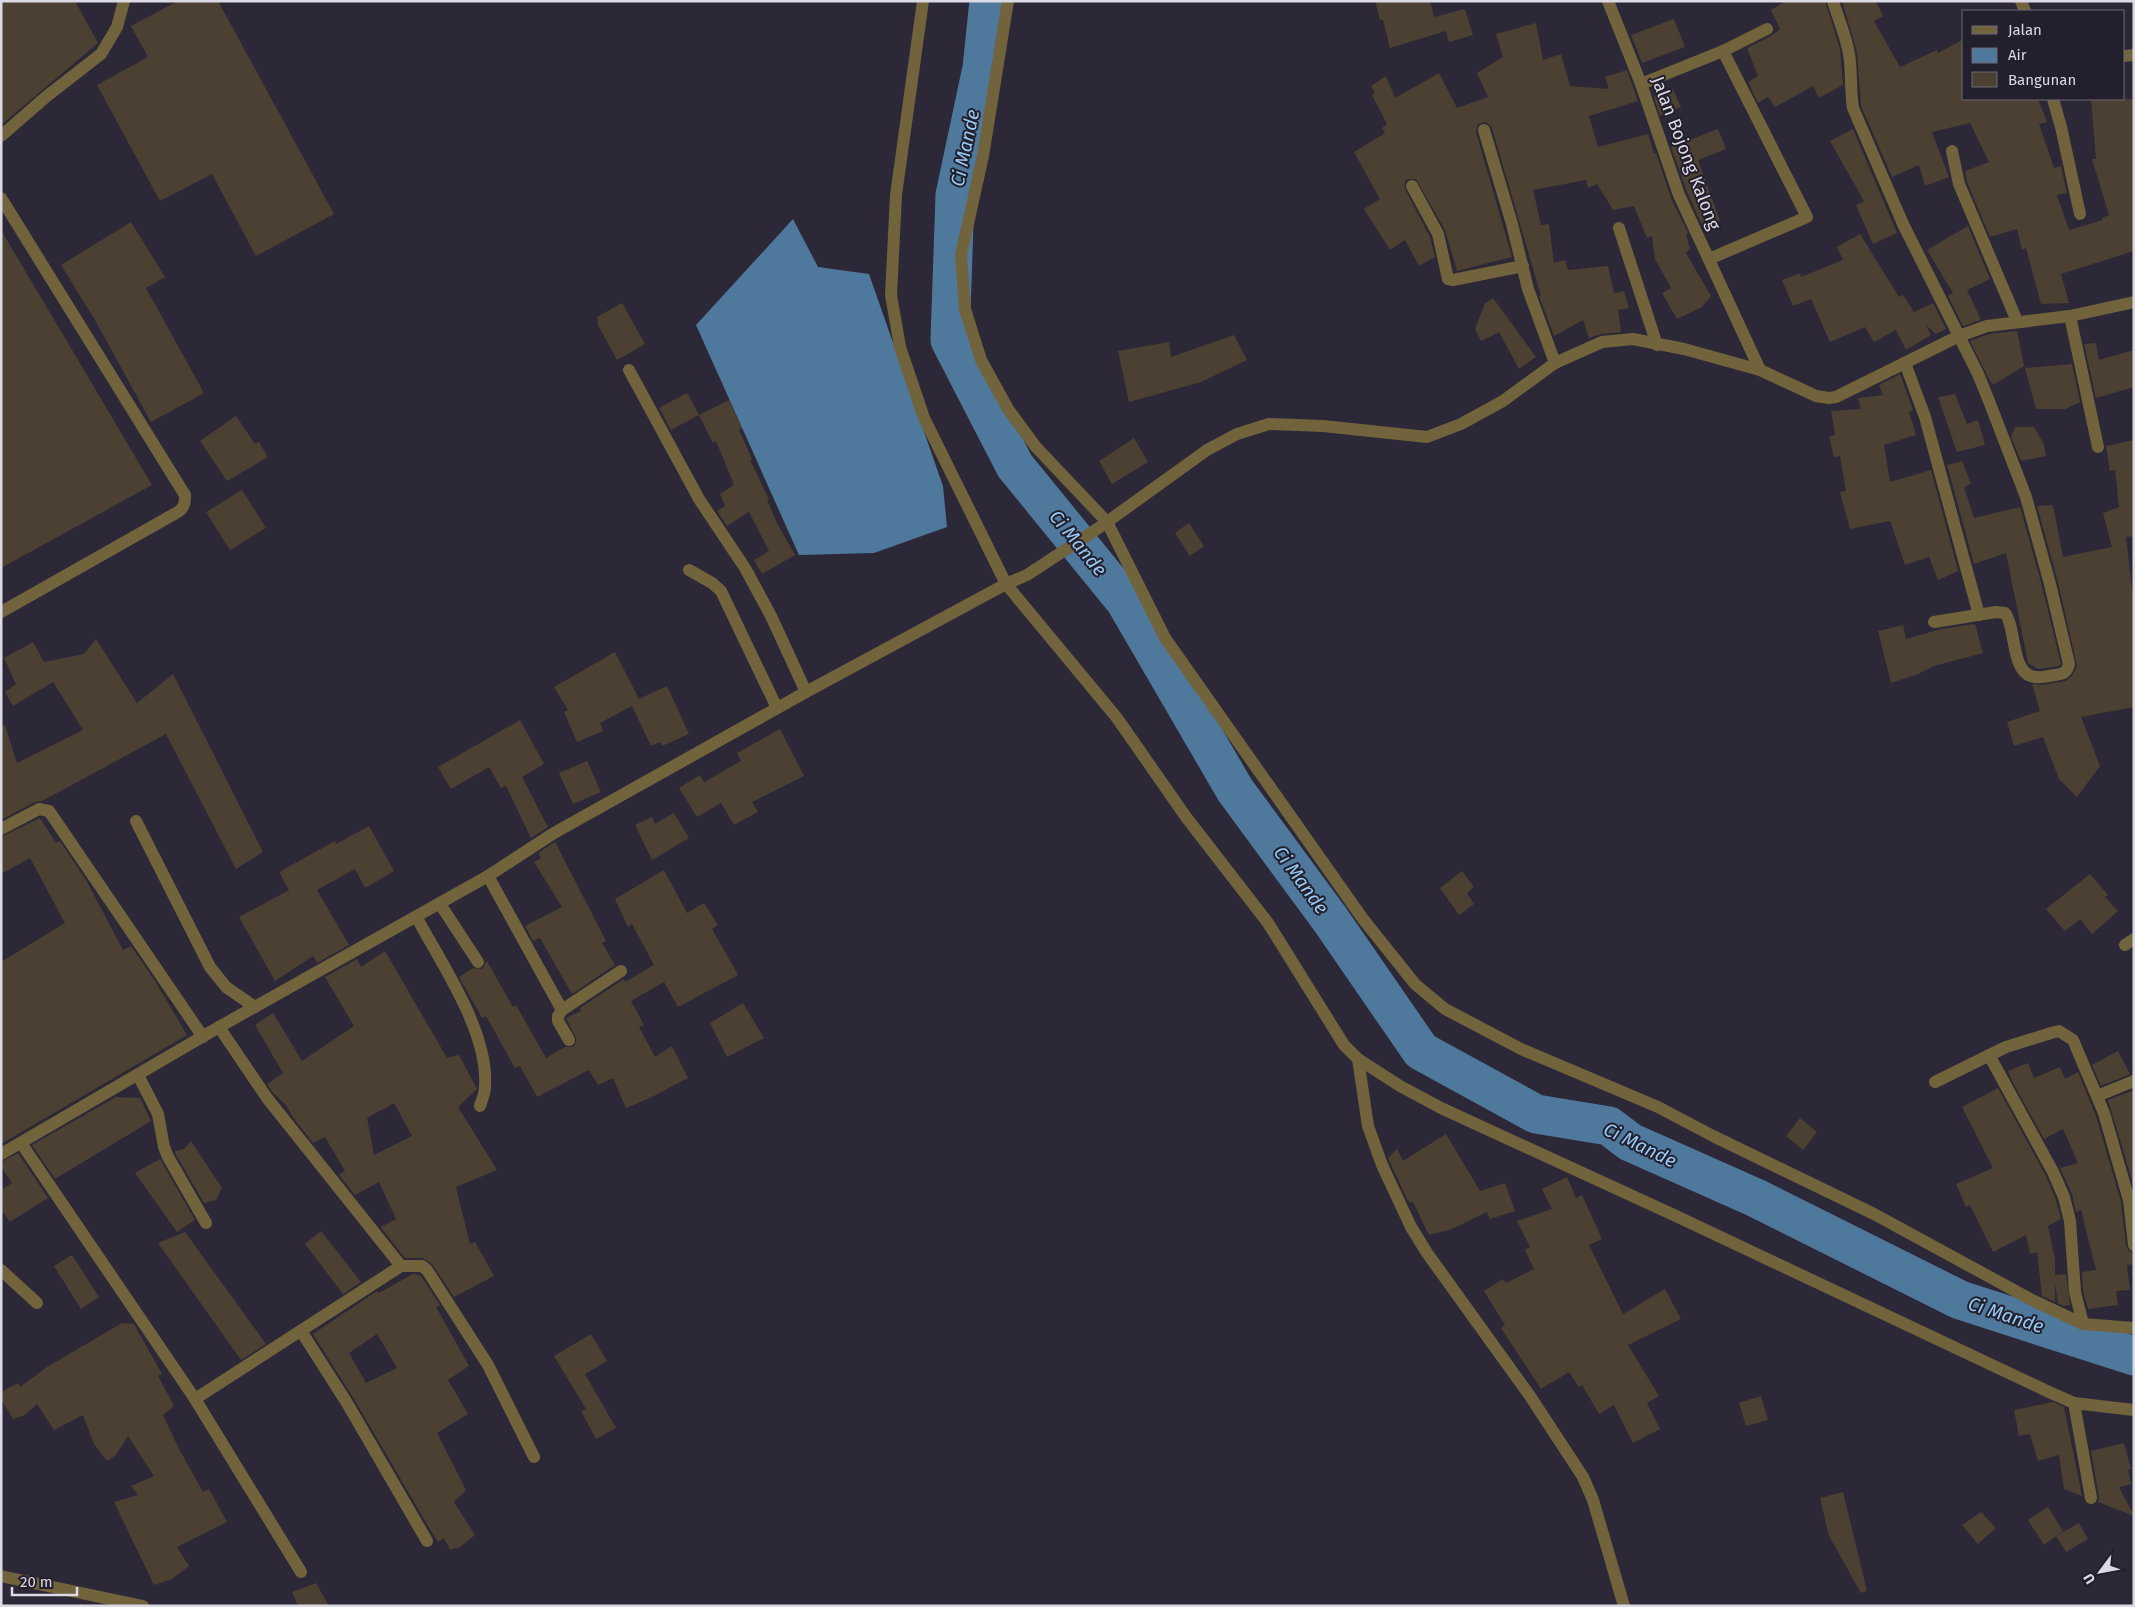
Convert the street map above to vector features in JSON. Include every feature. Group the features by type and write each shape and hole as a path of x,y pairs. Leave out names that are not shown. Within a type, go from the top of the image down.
{"street":[{"path":"1,136 47,96 102,54 117,27 124,1"},
{"path":"923,1 896,196 891,295 900,346 924,418 1006,584 1117,718 1186,817 1268,923 1344,1045 1358,1059 1400,1086 1441,1108 1712,1232 2074,1403 2134,1410"},
{"path":"1008,1 983,156 961,255 964,309 982,360 1008,409 1036,447 1104,525 1165,638 1363,919 1415,984 1444,1009 1521,1049 1658,1107 1713,1136 1874,1214 2032,1300 2083,1324 2134,1328"},
{"name":"Jalan Bojong Kalong","path":"1608,1 1641,84 1680,195 1760,370"},
{"path":"1833,1 1848,51 1851,71 1850,90 1854,108 1903,224 1978,374 2026,498 2050,584 2069,664 2067,670 2064,674 2036,678 2027,674 2017,660 2010,620 2005,613 1996,612 1934,622"},
{"path":"1641,84 1723,51 1767,30"},
{"path":"1709,259 1807,217 1723,51"},
{"path":"2053,100 2080,214"},
{"path":"1484,130 1528,289 1555,363"},
{"path":"1952,152 1959,184 2017,321"},
{"path":"1412,186 1438,234 1448,279 1453,280 1523,266"},
{"path":"1,198 172,473 185,496 185,501 182,510 1,612"},
{"path":"1619,228 1657,345"},
{"path":"1,1154 219,1027 416,918 488,876 554,832 806,692 1006,584 1027,575 1104,525 1207,450 1237,434 1269,424 1323,426 1427,437 1461,424 1503,401 1555,363 1602,342 1633,339 1684,349 1760,370 1816,396 1836,397 1959,336 1987,326 2070,316 2134,302"},
{"path":"2070,316 2098,447"},
{"path":"1905,363 1925,417 1980,615"},
{"path":"629,370 699,499 745,568 771,616 806,692"},
{"path":"689,570 721,591 777,708"},
{"path":"1,829 39,809 48,811 203,1037"},
{"path":"136,821 210,967 226,987 255,1007"},
{"path":"488,876 562,1010"},
{"path":"440,904 478,962"},
{"path":"416,918 471,1018 480,1048 485,1079 485,1089 480,1106"},
{"path":"569,1040 558,1021 558,1016 562,1010 621,971"},
{"path":"219,1027 267,1098 401,1266"},
{"path":"1935,1082 2006,1048 2058,1031 2073,1040 2104,1113 2129,1200 2134,1245"},
{"path":"1990,1055 2064,1198 2070,1221 2075,1292 2083,1324"},
{"path":"1358,1059 1368,1126 1382,1165 1411,1227 1427,1253 1530,1396 1583,1477 1592,1500 1624,1606"},
{"path":"138,1075 158,1114 168,1158 206,1223"},
{"path":"2096,1096 2134,1081"},
{"path":"20,1143 194,1399 301,1572"},
{"path":"194,1399 401,1266 422,1266 427,1270 488,1365 534,1456"},
{"path":"1,1270 38,1303"},
{"path":"301,1331 347,1403 427,1540"},
{"path":"2074,1403 2091,1498"},
{"path":"1,1576 143,1606"}],"water":[{"path":"793,219 818,267 869,274 943,486 947,527 874,553 799,555 696,325"}],"building":[{"path":"1,1 75,1 98,43 1,125"},
{"path":"178,1 218,1 334,214 256,256 212,174 160,201 97,85 148,57 131,26"},
{"path":"1375,1 1430,1 1434,17 1465,9 1473,35 1449,42 1446,31 1390,48 1383,20 1380,20"},
{"path":"1786,1 1825,1 1840,49 1843,85 1819,98 1813,86 1775,107 1768,97 1758,103 1748,82 1758,76 1747,48 1771,36 1780,29 1771,10"},
{"path":"1842,1 1876,1 1883,16 1874,21 1900,67 1937,50 1938,53 1962,40 1962,100 2038,100 2047,122 2039,124 2054,168 2061,166 2067,193 2057,195 2069,230 2103,220 2102,218 2109,215 2092,159 2096,159 2091,100 2134,99 2134,251 2061,274 2069,303 2041,304 2026,248 2022,250 2017,229 1990,237 1967,182 1965,171 1989,162 1970,123 1932,132 1949,177 1925,186 1919,165 1892,177 1861,106 1857,52"},
{"path":"1674,19 1685,47 1642,63 1631,35"},
{"path":"1536,23 1543,60 1561,54 1570,86 1609,89 1605,77 1627,70 1638,101 1589,116 1598,147 1648,134 1671,198 1688,233 1686,234 1690,249 1686,253 1711,296 1702,307 1677,319 1662,293 1671,288 1655,259 1652,236 1647,238 1634,206 1613,210 1597,184 1588,188 1586,180 1533,190 1541,225 1549,224 1554,263 1565,260 1568,270 1608,266 1614,293 1624,291 1629,308 1618,310 1621,332 1601,334 1589,338 1583,320 1554,336 1539,296 1541,296 1492,128 1486,122 1478,124 1476,132 1512,257 1457,271 1445,230 1416,179 1405,181 1405,189 1430,237 1435,257 1419,266 1405,240 1390,250 1364,209 1380,199 1354,152 1385,133 1382,128 1387,124 1372,95 1375,93 1371,86 1386,76 1395,98 1439,73 1457,108 1488,97 1477,73 1503,57 1496,34"},
{"path":"1673,89 1681,107 1660,116 1654,97"},
{"path":"1718,129 1726,149 1698,160 1720,221 1703,227 1687,192 1671,147"},
{"path":"1853,129 1897,233 1873,244 1856,205 1864,201 1830,141"},
{"path":"131,222 165,277 146,288 204,393 151,422 95,320 61,265"},
{"path":"1968,226 1990,279 1967,290 1981,320 1963,326 1948,296 1953,293 1927,250"},
{"path":"1,230 152,485 1,568"},
{"path":"1860,234 1899,297 1903,295 1914,312 1933,303 1946,329 1936,334 1926,325 1931,335 1906,350 1896,330 1874,342 1865,327 1830,342 1811,299 1793,306 1782,280 1800,273 1801,277 1843,260 1837,247"},
{"path":"1493,298 1536,357 1519,369 1499,332 1481,341 1475,329 1486,301 1486,303"},
{"path":"622,303 645,344 617,360 598,325 597,317"},
{"path":"2017,331 2024,366 1993,385 1970,341 1989,334"},
{"path":"1234,335 1247,360 1201,382 1129,402 1118,351 1169,342 1171,357"},
{"path":"2096,343 2099,360 2134,350 2134,387 2096,398 2084,344"},
{"path":"2072,364 2080,402 2065,409 2036,409 2025,368"},
{"path":"1900,374 1913,410 1909,412 1916,435 1884,445 1890,482 1931,470 1958,570 1938,580 1929,557 1905,565 1890,521 1850,529 1840,492 1846,491 1840,456 1834,457 1829,436 1835,435 1831,411 1861,409 1858,398 1883,395 1879,385"},
{"path":"687,393 699,415 671,430 659,408"},
{"path":"1955,394 1967,424 1978,420 1985,445 1957,452 1938,397"},
{"path":"729,400 742,428 739,430 752,459 750,460 769,499 767,500 777,523 795,555 762,574 754,560 769,551 749,512 727,526 717,511 725,506 720,494 734,485 716,441 713,443 699,415"},
{"path":"236,416 255,444 259,442 268,457 227,481 200,441"},
{"path":"2015,427 2034,427 2044,444 2046,456 2021,461 2011,437"},
{"path":"1134,438 1148,462 1112,484 1099,461"},
{"path":"2134,440 2134,536 2126,537 2134,607 2134,707 2081,717 2100,766 2077,797 2059,779 2043,737 2014,746 2007,722 2040,711 2032,684 2043,685 2065,681 2072,676 2077,666 2058,582 2037,506 2053,505 2063,557 2112,547 2103,513 2119,507 2115,470 2110,471 2106,446"},
{"path":"1962,461 1971,484 1964,487 1974,518 2020,507 2042,586 2061,664 2059,666 2038,669 2028,663 2006,553 1974,564 1947,465"},
{"path":"242,490 266,528 230,550 206,512"},
{"path":"1189,523 1204,546 1190,556 1175,533"},
{"path":"1975,624 1983,653 1934,666 1916,675 1891,683 1878,631 1903,625 1906,639 1941,629"},
{"path":"96,639 137,703 173,674 263,852 236,869 166,734 42,801 35,802 1,820 1,726 5,725 17,763 83,730 53,682 13,706 5,692 16,684 4,658 33,642 44,662 84,654"},
{"path":"615,652 639,699 667,686 689,734 662,746 660,742 651,746 632,706 600,723 603,731 577,742 564,712 568,710 554,687"},
{"path":"520,720 544,764 522,777 548,827 531,838 506,786 501,788 489,767 451,789 438,767"},
{"path":"780,729 804,776 752,802 758,812 734,825 721,803 697,817 679,788 700,775 704,782 741,761 737,753"},
{"path":"587,761 601,792 573,804 559,773"},
{"path":"674,813 689,838 652,860 635,825 652,817 655,824"},
{"path":"40,818 56,843 60,841 86,880 123,950 131,946 155,981 187,1035 1,1144 1,962 65,923 30,858 1,874 1,837"},
{"path":"369,826 394,871 365,888 355,869 317,890 349,945 317,963 313,956 275,981 239,917 289,890 279,872 335,841 336,844"},
{"path":"555,842 606,941 602,943 615,965 572,994 540,938 533,941 525,926 562,907 534,862 541,858 538,853"},
{"path":"664,870 687,913 704,903 718,925 712,929 738,975 678,1007 664,982 631,1001 644,1025 639,1027 655,1057 672,1046 688,1078 626,1108 613,1078 598,1085 589,1070 537,1097 520,1066 515,1068 486,1016 482,1018 459,977 473,968 482,969 487,961 513,1007 516,1005 546,1058 565,1047 573,1047 577,1040 566,1018 581,1011 580,1008 624,979 625,982 654,965 632,924 628,927 615,899"},
{"path":"1462,871 1474,887 1467,893 1474,904 1459,915 1440,888"},
{"path":"2090,874 2108,895 2105,897 2118,911 2092,934 2080,919 2065,931 2046,909"},
{"path":"385,951 447,1058 459,1055 477,1089 458,1107 497,1170 456,1187 470,1244 475,1242 494,1276 454,1297 432,1264 423,1258 405,1258 382,1229 381,1227 396,1219 379,1182 355,1195 339,1175 345,1171 325,1137 313,1143 292,1116 287,1106 273,1093 267,1084 283,1073 255,1025 273,1013 302,1061 354,1026 325,977 357,959 361,967","holes":["394,1103 412,1136 374,1155 367,1118"]},
{"path":"743,1003 764,1038 727,1057 710,1023"},
{"path":"2118,1051 2130,1074 2101,1086 2092,1065"},
{"path":"2028,1063 2034,1078 2060,1067 2065,1079 2078,1072 2096,1116 2121,1202 2126,1246 2128,1250 2134,1253 2134,1264 2127,1265 2130,1290 2116,1291 2118,1305 2088,1309 2083,1291 2082,1272 2096,1270 2081,1210 2076,1212 2072,1194 2060,1168 2078,1163 2063,1129 2044,1139 2012,1081 2008,1071"},
{"path":"1998,1088 2046,1176 2056,1200 2061,1219 2048,1226 2055,1259 2055,1275 2066,1274 2070,1305 2064,1306 2058,1303 2055,1284 2055,1302 2042,1296 2037,1252 2030,1254 2026,1235 1993,1252 1970,1205 1966,1207 1956,1184 1993,1168 1962,1107"},
{"path":"2134,1090 2134,1187 2108,1100"},
{"path":"116,1097 140,1098 151,1121 55,1179 32,1145"},
{"path":"1800,1118 1817,1132 1803,1150 1786,1136"},
{"path":"1446,1134 1480,1191 1505,1183 1515,1211 1490,1219 1487,1212 1452,1229 1429,1235 1413,1202 1410,1203 1406,1197 1388,1158 1397,1149 1403,1161"},
{"path":"191,1141 222,1188 216,1200 204,1203 175,1153 175,1151 184,1149"},
{"path":"18,1153 48,1198 10,1222 1,1209 1,1190 12,1183 1,1167 1,1162"},
{"path":"160,1159 195,1220 177,1232 135,1173"},
{"path":"1567,1177 1576,1198 1582,1195 1602,1239 1589,1245 1623,1314 1665,1289 1681,1319 1628,1345 1659,1396 1647,1403 1660,1429 1633,1443 1614,1405 1599,1414 1582,1385 1579,1387 1569,1372 1541,1389 1501,1328 1505,1325 1484,1291 1503,1279 1506,1283 1534,1269 1525,1250 1530,1247 1517,1221 1552,1209 1542,1189"},
{"path":"321,1231 361,1282 343,1294 305,1244"},
{"path":"185,1232 266,1344 241,1360 158,1243"},
{"path":"72,1255 99,1297 81,1309 54,1266"},
{"path":"413,1274 421,1276 440,1305 436,1307 469,1366 448,1380 468,1414 437,1433 466,1490 454,1502 475,1535 460,1547 450,1550 444,1538 438,1542 354,1399 313,1334 377,1291 379,1293","holes":["377,1334 397,1368 366,1383 349,1353"]},
{"path":"122,1323 134,1324 162,1374 158,1376 174,1406 163,1415 203,1492 209,1489 227,1522 177,1547 189,1566 172,1579 154,1585 114,1502 138,1495 131,1486 154,1476 128,1436 116,1455 107,1461 94,1444 83,1415 54,1430 37,1404 25,1415 13,1419 1,1399 1,1392 18,1383 20,1387 47,1367"},
{"path":"591,1334 607,1361 585,1374 616,1428 596,1439 581,1411 586,1409 554,1356"},
{"path":"1761,1396 1768,1420 1746,1426 1739,1403"},
{"path":"2053,1402 2064,1407 2082,1496 2064,1489 2059,1455 2038,1461 2030,1434 2019,1436 2014,1410"},
{"path":"2124,1443 2131,1469 2128,1469 2131,1484 2119,1487 2134,1516 2098,1502 2099,1497 2091,1451"},
{"path":"1843,1492 1867,1591 1861,1593 1829,1536 1820,1498"},
{"path":"2048,1507 2063,1531 2044,1545 2028,1520"},
{"path":"1981,1512 1996,1528 1978,1544 1962,1525"},
{"path":"2079,1523 2088,1539 2066,1552 2056,1536"},
{"path":"316,1583 329,1606 298,1606 292,1592"}],"waterway":[{"name":"Ci Mande","path":"989,1 982,68 955,195 950,340 1015,466 1125,601 1235,790 1330,919 1421,1051 1536,1114 1609,1126 1630,1142 1756,1198 1960,1300 2134,1356"}]}
